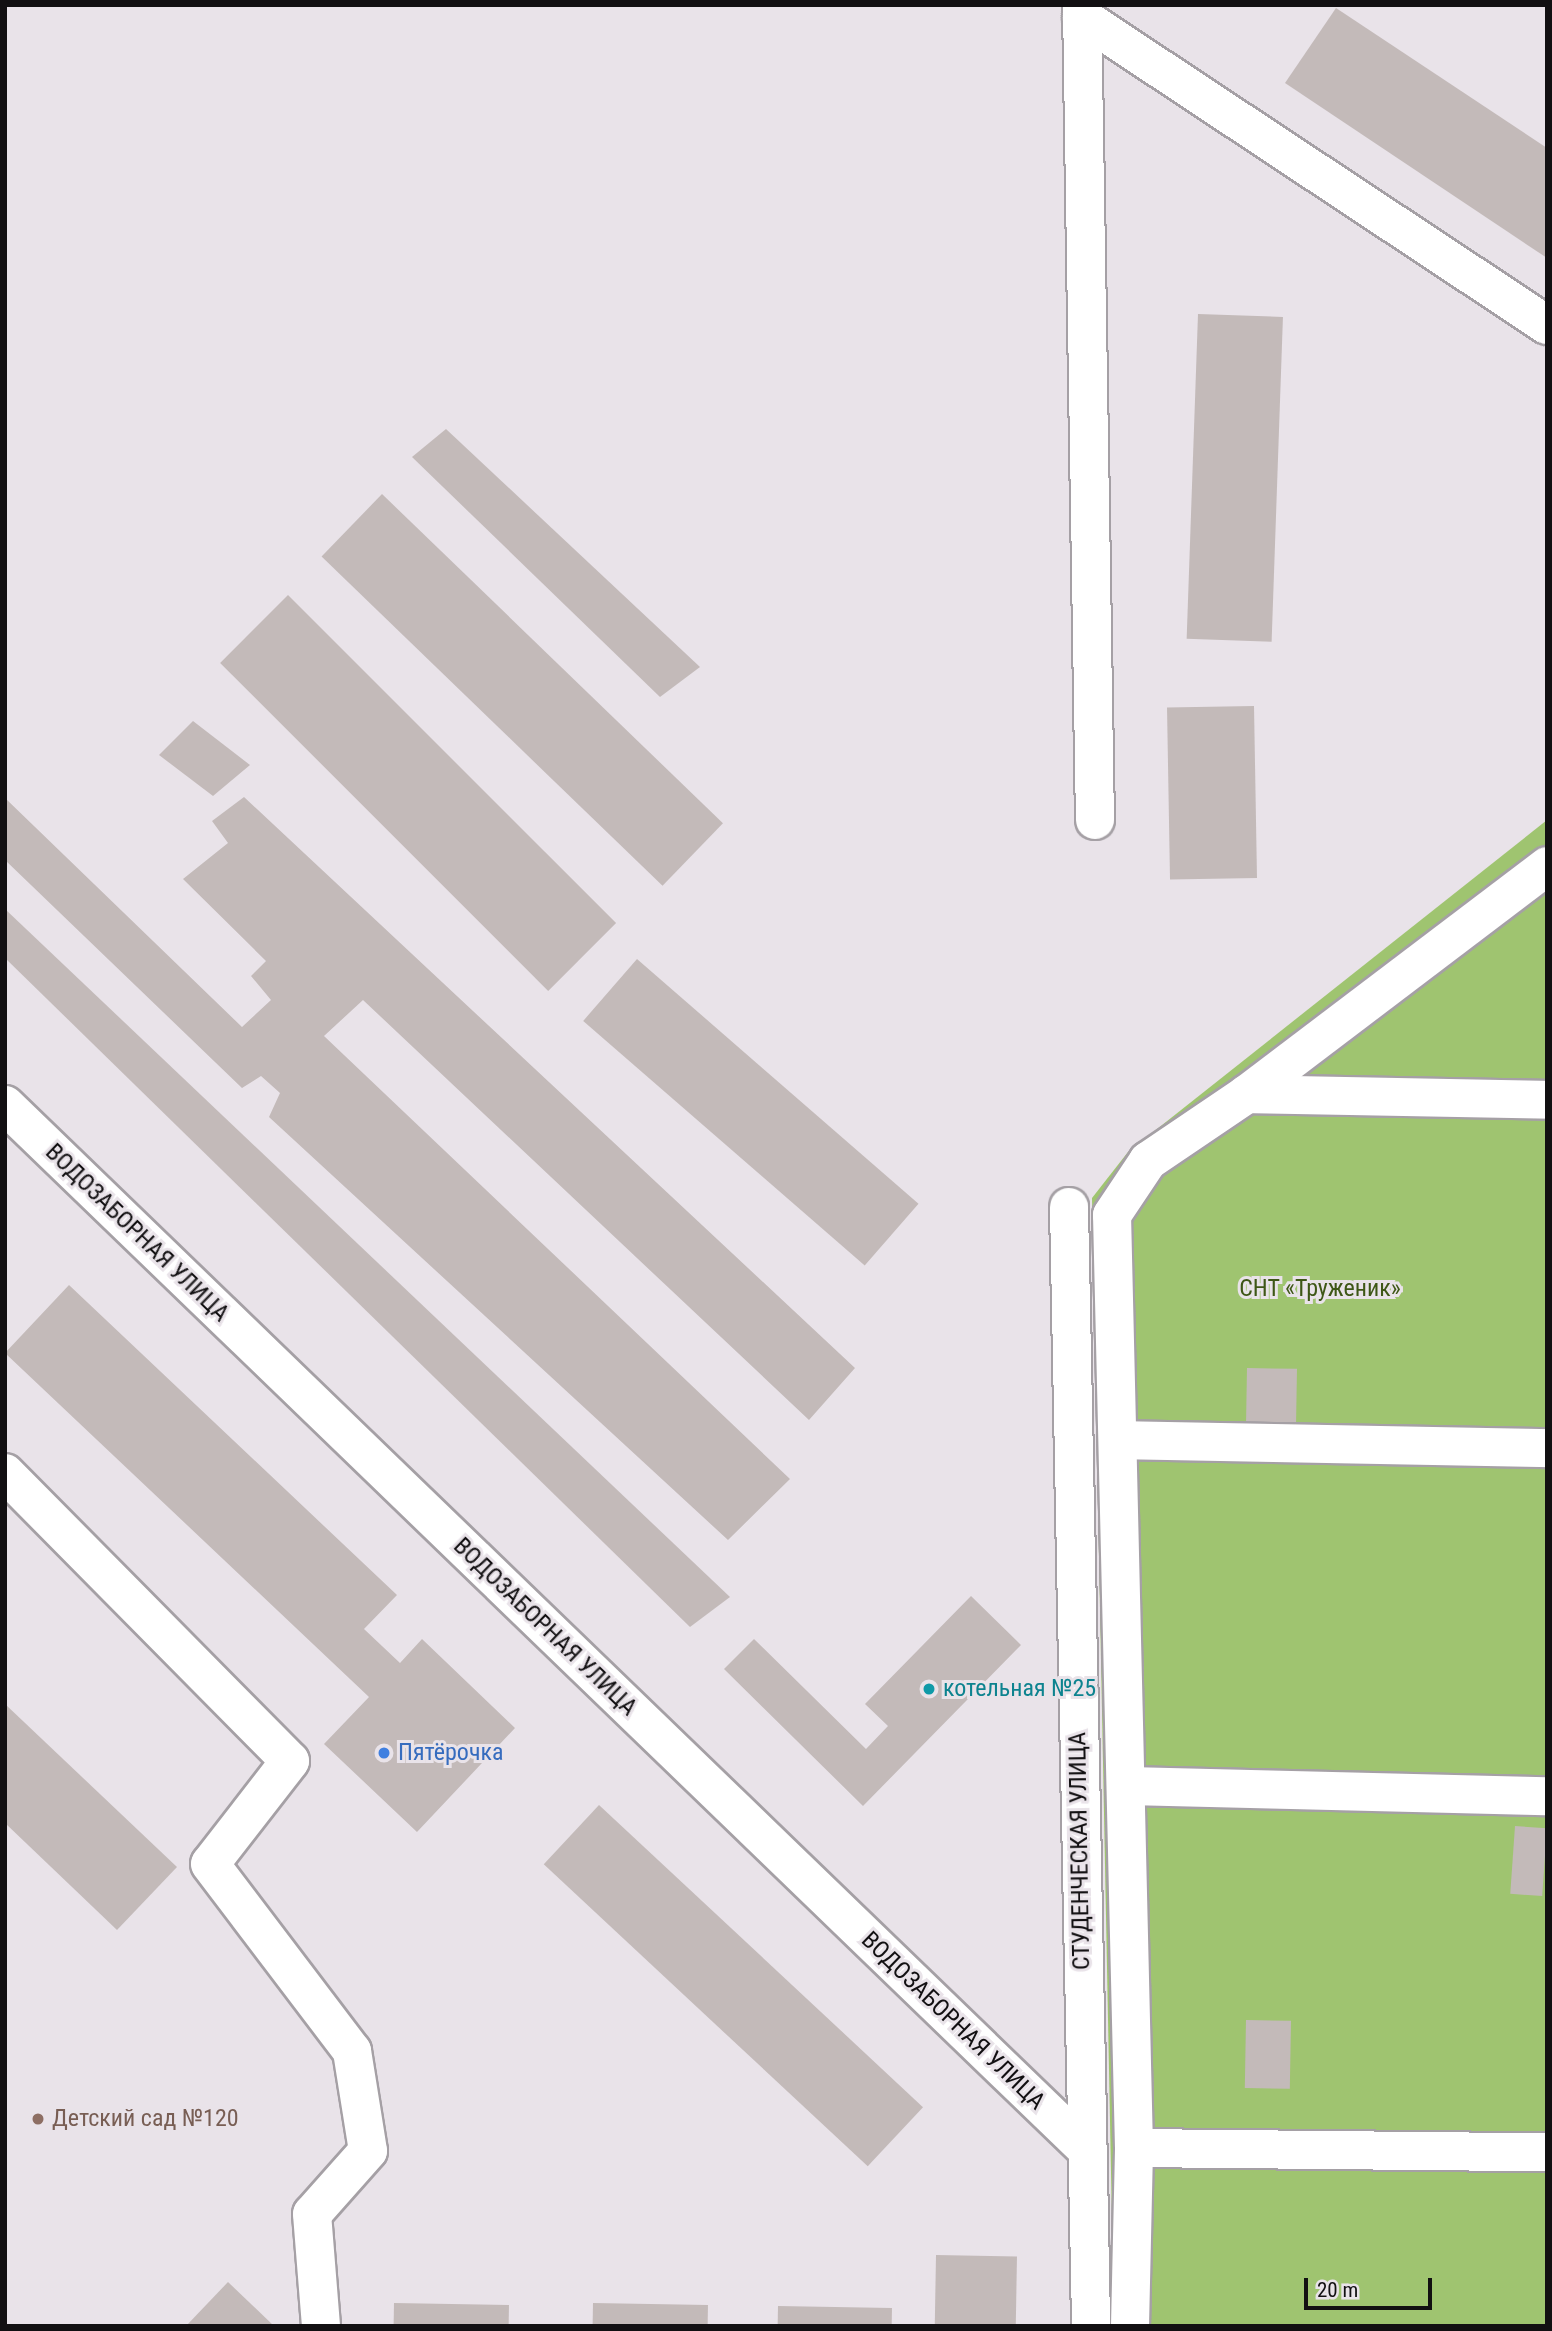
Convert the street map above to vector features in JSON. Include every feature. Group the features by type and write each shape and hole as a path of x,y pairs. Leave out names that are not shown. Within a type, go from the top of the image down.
{"street":[{"path":"1082,11 1547,325"},
{"path":"1082,11 1095,820"},
{"path":"1130,2326 1133,2148 1120,1440 1112,1214 1147,1161 1247,1094 1547,866"},
{"path":"1247,1094 1547,1100"},
{"name":"ВОДОЗАБОРНАЯ УЛИЦА","path":"5,1105 1085,2148"},
{"name":"СТУДЕНЧЕСКАЯ УЛИЦА","path":"1069,1207 1085,2148 1091,2326"},
{"path":"1120,1440 1547,1448"},
{"path":"5,1473 290,1761 210,1864 352,2050 368,2151 312,2214 321,2326"},
{"path":"1127,1786 1547,1796"},
{"path":"1133,2148 1547,2152"}],"green space":[{"name":"СНТ «Труженик»","path":"1547,820 1547,2326 1114,2326 1092,1198 1128,1152"}],"building":[{"path":"1336,8 1547,148 1547,258 1285,83"},
{"path":"1198,314 1283,317 1272,642 1187,639"},
{"path":"446,429 700,667 660,697 412,457"},
{"path":"382,494 723,823 663,886 322,557"},
{"path":"288,595 616,923 548,991 220,663"},
{"path":"1254,706 1257,878 1170,879 1167,708"},
{"path":"193,721 250,765 213,796 159,755"},
{"path":"244,797 855,1368 809,1420 363,1000 324,1036 790,1479 728,1540 269,1117 280,1093 261,1076 242,1088 5,860 5,798 242,1027 271,1000 251,976 266,961 183,879 228,843 212,821"},
{"path":"5,909 730,1597 690,1627 5,958"},
{"path":"637,959 919,1204 865,1266 583,1021"},
{"path":"69,1285 397,1595 364,1629 400,1663 422,1639 515,1728 417,1832 324,1744 369,1697 5,1353"},
{"path":"1247,1368 1297,1369 1296,1436 1246,1435"},
{"name":"котельная №25","path":"971,1596 1021,1645 863,1806 724,1669 754,1639 866,1749 888,1726 865,1704"},
{"path":"5,1704 177,1867 117,1930 5,1823"},
{"path":"599,1805 923,2107 868,2166 544,1864"},
{"path":"1515,1826 1547,1828 1542,1896 1510,1894"},
{"path":"1246,2020 1291,2021 1290,2089 1245,2088"},
{"path":"936,2255 1017,2256 1016,2326 935,2326"},
{"path":"228,2282 274,2326 186,2326"},
{"path":"394,2303 509,2305 509,2326 394,2326"},
{"path":"593,2303 708,2305 708,2326 593,2326"},
{"path":"778,2306 892,2308 892,2326 778,2326"}],"place":[{"name":"котельная №25","path":"929,1689"},
{"name":"Пятёрочка","path":"384,1753"},
{"name":"Детский сад №120","path":"38,2119"}]}
